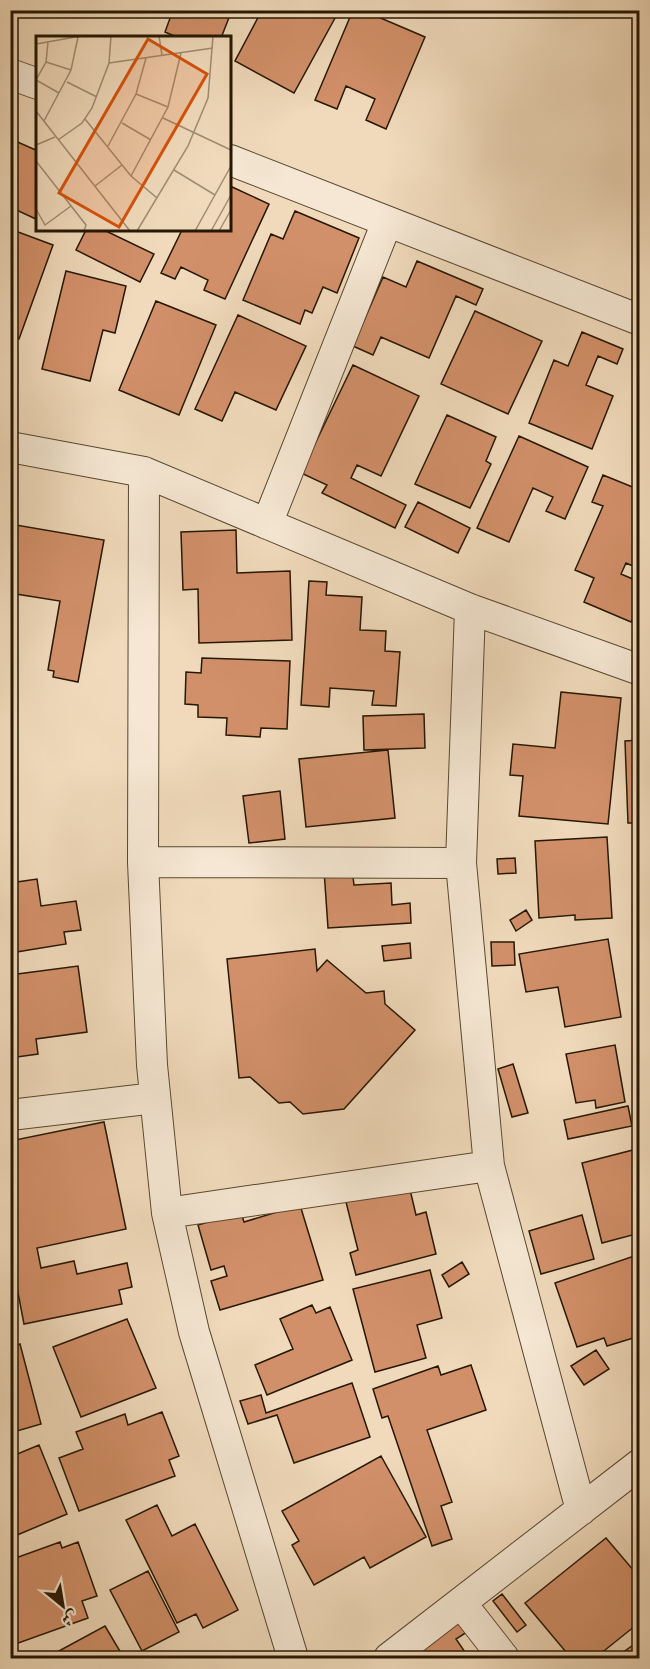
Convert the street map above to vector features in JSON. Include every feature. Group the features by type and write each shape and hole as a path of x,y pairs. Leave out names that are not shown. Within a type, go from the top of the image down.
{"street":[{"path":"10,74 36,83"},
{"path":"231,160 639,320"},
{"path":"267,524 387,222"},
{"path":"10,447 144,472 470,609 639,670"},
{"path":"144,472 143,862 155,1098 167,1213 194,1332 293,1659"},
{"path":"470,609 461,863 489,1166 581,1510"},
{"path":"143,862 461,863"},
{"path":"10,1115 155,1098"},
{"path":"167,1213 489,1166"},
{"path":"389,1659 639,1464"},
{"path":"461,1603 504,1659"}],"building":[{"path":"173,10 232,10 222,36 174,36 165,32"},
{"path":"262,10 321,10 335,18 294,93 235,61"},
{"path":"353,10 362,10 425,37 386,129 366,120 375,99 346,86 337,109 315,100"},
{"path":"13,140 36,150 36,219 10,207"},
{"path":"231,186 269,204 225,299 204,290 208,280 181,267 175,279 161,273 182,231 231,231"},
{"path":"295,211 359,238 337,293 323,287 312,313 305,310 300,324 243,300 271,234 283,239"},
{"path":"10,229 53,245 19,339 10,339"},
{"path":"86,231 106,231 154,254 140,282 76,250"},
{"path":"417,261 483,289 476,305 456,296 429,358 381,337 373,355 353,346 383,277 406,287"},
{"path":"66,271 126,286 115,333 103,330 90,381 42,369"},
{"path":"156,301 216,325 179,415 119,390"},
{"path":"475,311 542,341 508,414 441,384"},
{"path":"238,315 306,346 276,410 235,392 222,421 195,409"},
{"path":"582,332 623,349 617,364 598,356 586,385 613,396 592,449 529,423 554,360 568,366"},
{"path":"353,365 419,396 381,476 357,465 351,478 406,505 395,528 322,493 327,485 301,473"},
{"path":"447,415 496,437 486,461 491,464 470,508 415,484"},
{"path":"519,436 588,467 565,519 546,511 553,497 533,488 509,542 477,528"},
{"path":"603,475 640,490 640,569 626,563 621,574 640,582 640,603 631,622 584,602 594,578 575,570 603,506 592,502"},
{"path":"418,502 470,528 458,553 405,527"},
{"path":"10,524 104,540 78,682 53,677 54,671 48,670 60,601 10,593"},
{"path":"236,530 237,573 290,571 292,640 199,643 198,589 183,590 181,532"},
{"path":"309,581 327,582 326,595 362,597 360,630 386,631 385,651 400,652 396,706 372,705 374,691 330,688 329,707 301,705"},
{"path":"202,658 290,661 287,729 261,728 260,737 226,735 227,718 198,717 198,705 185,704 186,672 201,673"},
{"path":"561,692 621,698 608,824 519,816 523,776 510,775 513,744 555,748"},
{"path":"424,714 425,748 364,750 363,716"},
{"path":"640,740 640,823 628,823 625,741"},
{"path":"388,750 395,818 306,827 299,759"},
{"path":"280,791 285,839 249,843 243,796"},
{"path":"607,837 612,918 575,920 575,915 539,918 535,841"},
{"path":"515,858 516,873 498,874 497,859"},
{"path":"352,869 354,885 391,883 392,905 410,903 411,923 328,928 324,870"},
{"path":"37,879 41,906 76,901 81,930 64,932 66,944 10,953 10,883"},
{"path":"526,910 532,920 516,931 510,920"},
{"path":"608,939 621,1017 565,1027 558,987 526,992 519,954"},
{"path":"491,942 514,942 515,965 492,966"},
{"path":"410,943 411,958 384,961 382,946"},
{"path":"315,949 317,971 327,960 366,993 384,991 385,1004 415,1030 344,1109 303,1114 290,1102 279,1103 250,1077 239,1078 227,959"},
{"path":"78,966 87,1032 36,1039 38,1054 10,1058 10,975"},
{"path":"636,1042 640,1042 640,1080"},
{"path":"615,1045 625,1102 596,1108 595,1100 576,1103 566,1054"},
{"path":"513,1064 528,1113 512,1117 498,1069"},
{"path":"628,1106 632,1126 568,1139 564,1120"},
{"path":"104,1122 126,1229 37,1248 41,1268 74,1261 77,1274 127,1263 132,1287 119,1290 122,1304 24,1324 11,1256 10,1141"},
{"path":"633,1150 640,1173 640,1233 602,1243 582,1163"},
{"path":"408,1181 416,1215 426,1212 436,1254 356,1275 350,1253 358,1250 345,1198"},
{"path":"300,1205 323,1280 220,1310 211,1281 227,1276 224,1266 211,1270 198,1225 241,1212 244,1222"},
{"path":"582,1215 594,1259 541,1274 529,1231"},
{"path":"640,1254 640,1336 607,1346 604,1338 577,1347 555,1283"},
{"path":"462,1262 469,1274 449,1287 442,1275"},
{"path":"430,1270 442,1318 417,1325 426,1358 375,1372 353,1289"},
{"path":"312,1305 316,1313 330,1307 352,1360 267,1395 255,1365 293,1349 280,1319"},
{"path":"127,1319 156,1388 81,1417 53,1347"},
{"path":"20,1344 41,1424 10,1433 10,1347"},
{"path":"596,1350 609,1369 584,1385 571,1366"},
{"path":"471,1365 486,1410 427,1430 452,1502 441,1506 452,1539 432,1546 388,1416 382,1418 373,1389 438,1366 441,1375"},
{"path":"352,1383 370,1437 294,1463 277,1415 248,1424 240,1401 261,1395 266,1413"},
{"path":"162,1412 179,1456 169,1460 175,1476 79,1511 59,1458 83,1449 76,1432 125,1414 128,1425"},
{"path":"39,1445 67,1514 10,1538 10,1457"},
{"path":"381,1456 426,1537 370,1568 364,1557 314,1585 292,1545 299,1541 282,1511"},
{"path":"157,1505 172,1536 195,1524 238,1610 203,1628 196,1614 177,1623 126,1520"},
{"path":"606,1538 640,1578 640,1622 595,1658 571,1658 525,1603"},
{"path":"60,1542 62,1548 78,1542 97,1596 82,1601 88,1618 10,1646 10,1560"},
{"path":"148,1571 179,1632 142,1651 110,1590"},
{"path":"502,1594 526,1625 517,1632 493,1601"},
{"path":"457,1612 470,1630 456,1639 469,1658 404,1658"},
{"path":"105,1626 124,1658 46,1658"},
{"path":"639,1641 640,1658 615,1658"}]}
